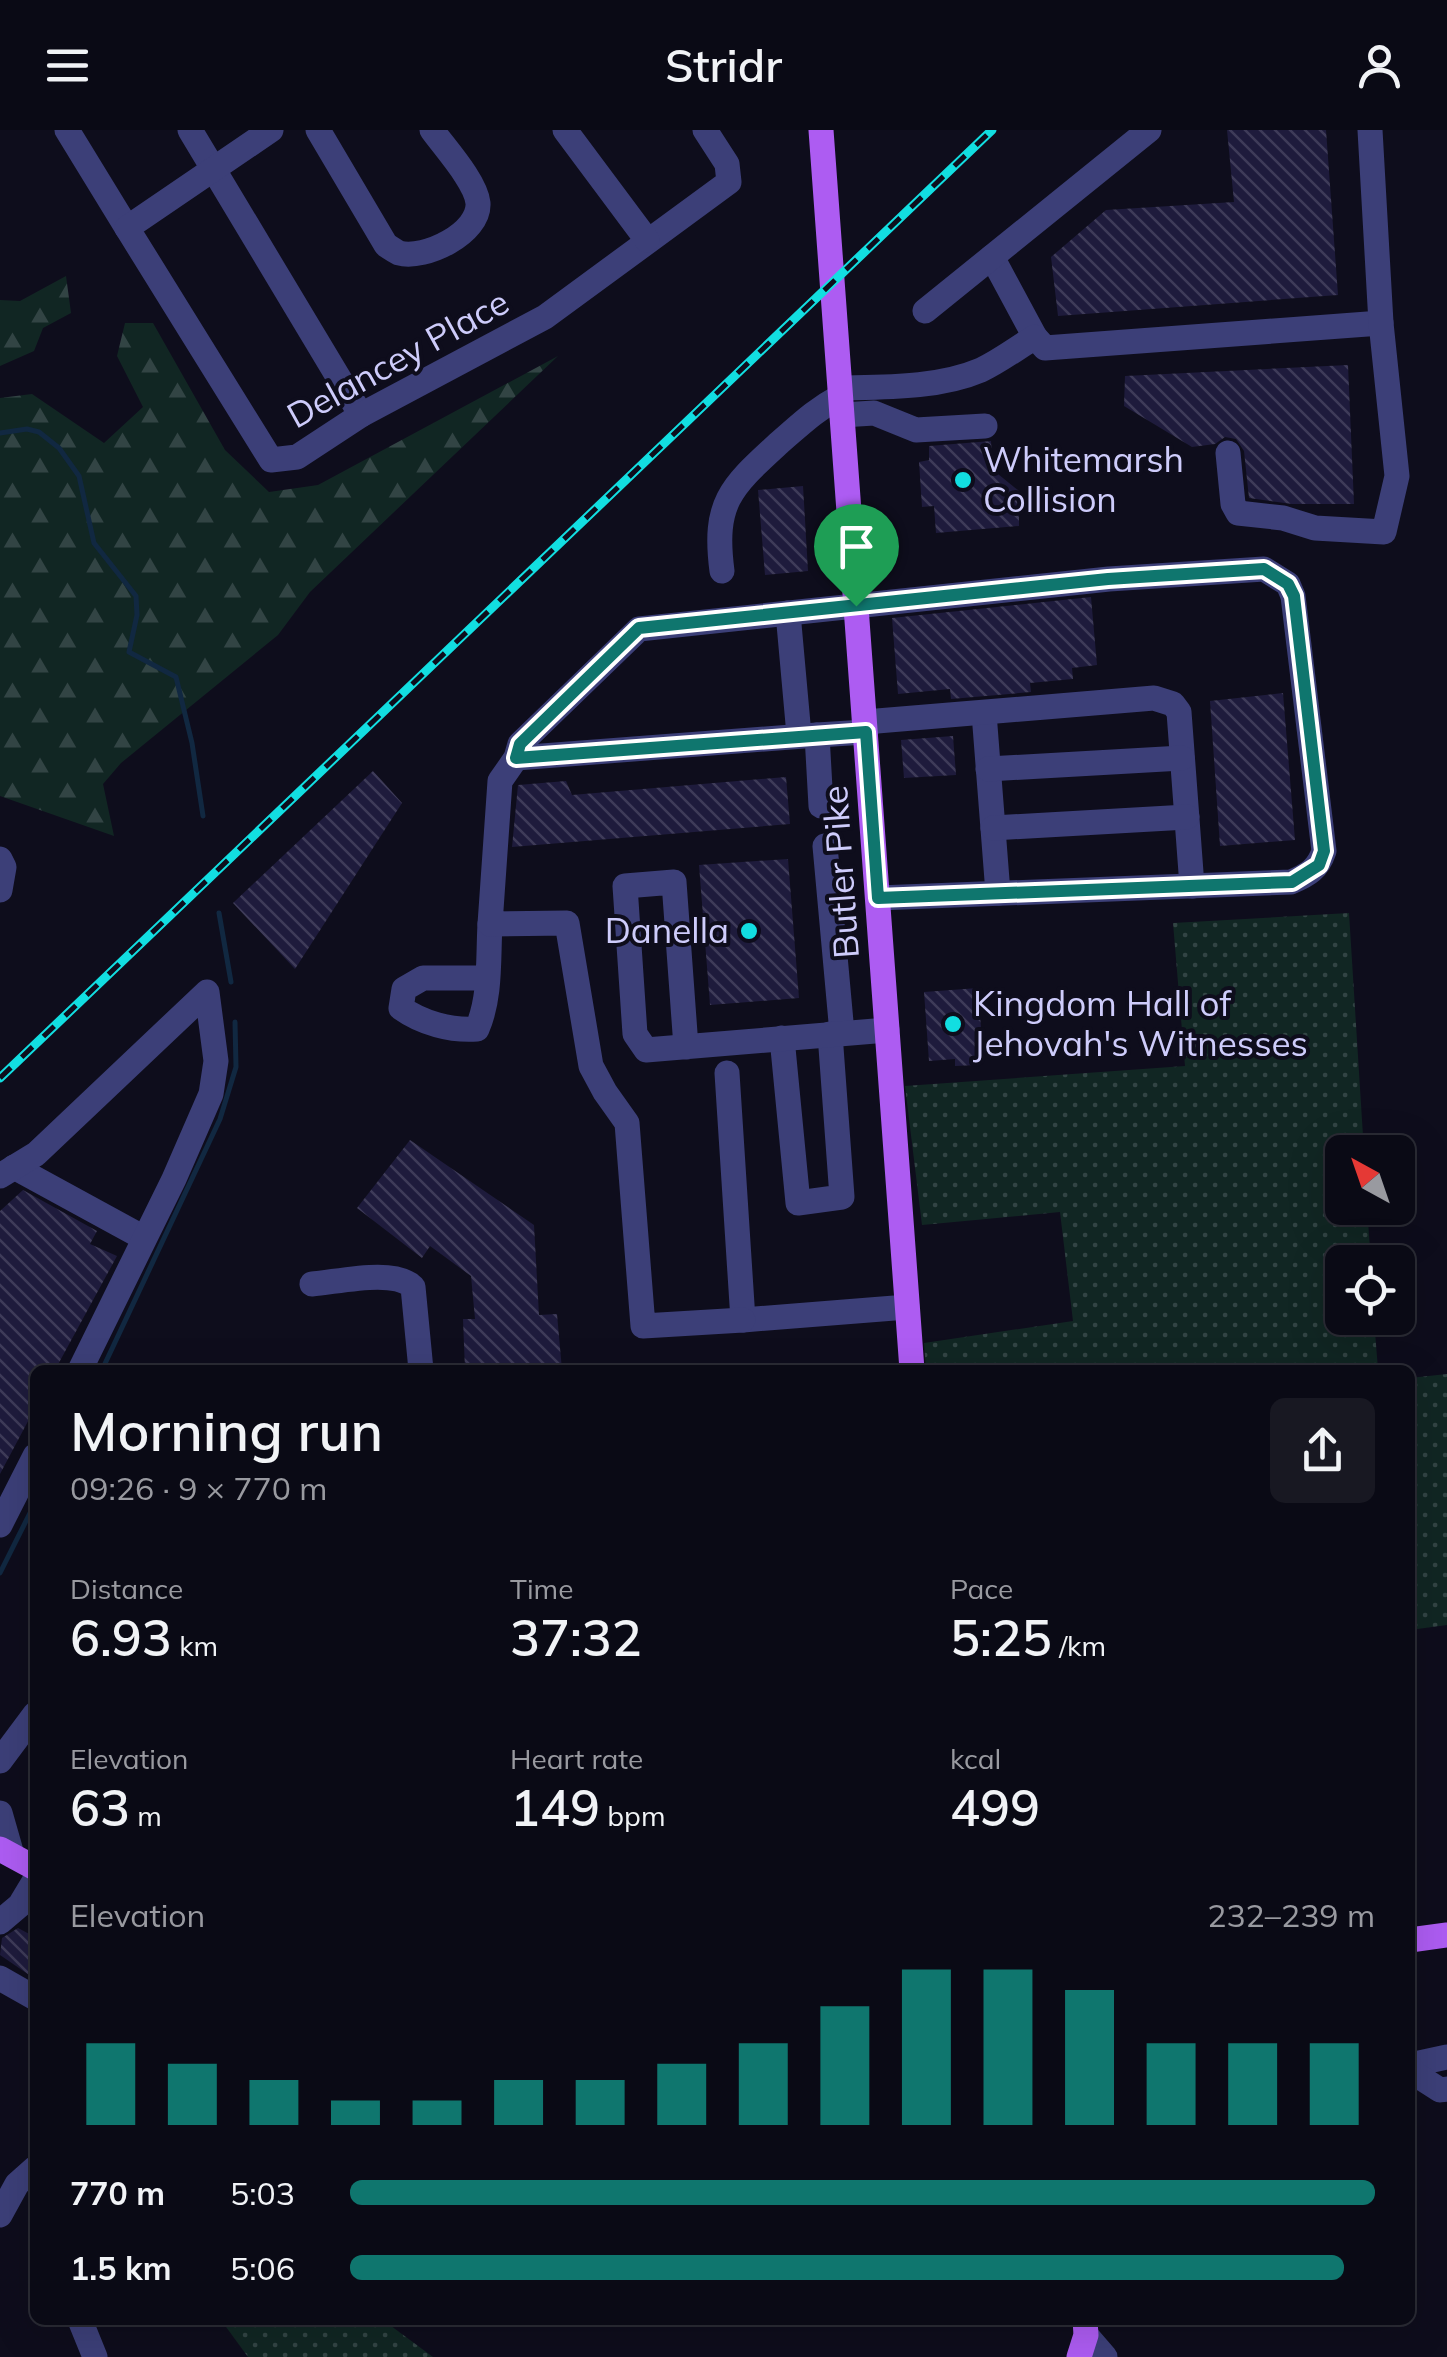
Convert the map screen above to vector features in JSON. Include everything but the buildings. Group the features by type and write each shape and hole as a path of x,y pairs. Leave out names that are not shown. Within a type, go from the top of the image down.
{"main road":[{"name":"Butler Pike","path":"821,130 912,1365"},
{"path":"6,1852 30,1865"},
{"path":"1415,1939 1447,1935"}],"street":[{"name":"Delancey Place","path":"67,130 271,460 296,457 361,415 545,317 729,182 727,164 705,130"},
{"path":"190,130 361,415"},
{"path":"127,228 271,130"},
{"path":"318,130 386,245 398,253 418,254 465,231 473,222 478,204 473,186 432,130"},
{"path":"565,130 647,240"},
{"path":"925,311 1149,130"},
{"path":"1228,453 1233,504 1238,513 1283,518 1315,528 1384,532 1396,476 1381,322 1370,130"},
{"path":"992,257 1035,337 1045,348 1381,322"},
{"path":"722,571 717,536 734,484 812,411 886,387 964,376 1035,337"},
{"path":"841,400 916,430 986,426"},
{"path":"487,978 500,781 516,758 520,744 639,628 1108,579 1264,569 1288,584 1294,596 1324,851 1319,865 1292,882 878,898"},
{"path":"788,613 821,806"},
{"path":"516,758 808,735 984,712 1164,700 1179,712 1192,886"},
{"path":"984,712 998,893"},
{"path":"988,768 1182,758"},
{"path":"993,828 1187,817"},
{"path":"782,1038 798,1203 842,1197 825,846"},
{"path":"0,859 4,866 0,890"},
{"path":"686,1046 674,882 624,886 635,1034 646,1050 888,1030"},
{"path":"490,924 567,924 592,1066 604,1092 627,1123 644,1326 908,1306"},
{"path":"7,1172 36,1154 206,992 216,1062 211,1094 82,1365"},
{"path":"727,1074 743,1320"},
{"path":"7,1172 144,1238"},
{"path":"312,1284 385,1277 409,1282 413,1286 421,1365"},
{"path":"0,1525 30,1466"},
{"path":"0,1761 30,1721"},
{"path":"0,1813 6,1852"},
{"path":"18,1914 30,1890"},
{"path":"0,1978 30,1995"},
{"path":"1415,2065 1447,2058"},
{"path":"1415,2075 1440,2090 1447,2089"},
{"path":"0,2215 17,2184 30,2172"},
{"path":"82,2325 95,2357"},
{"path":"1083,2337 1105,2357"}],"green space":[{"path":"66,276 71,313 43,328 34,351 0,366 0,300 20,301"},
{"path":"125,323 153,323 225,450 269,492 318,485 558,356 310,592 278,635 121,763 103,784 114,836 0,796 0,398 32,394 104,443 143,407 117,356"},
{"path":"1349,913 1363,1135 1325,1135 1325,1225 1368,1225 1370,1245 1325,1245 1325,1335 1375,1335 1378,1365 926,1365 924,1343 1073,1321 1060,1212 922,1225 905,1086 1185,1066 1173,923"},
{"path":"1447,1374 1447,1625 1415,1629 1415,1377"},
{"path":"225,2325 390,2325 433,2357 248,2357"}],"waterway":[{"path":"0,433 27,429 39,432 59,448 79,476 94,543 136,596 137,615 129,652 176,677 192,743 203,816"},
{"path":"219,913 231,982"},
{"path":"104,1365 220,1119 236,1067 235,1022"},
{"path":"0,1573 30,1513"}],"railway":[{"path":"0,1078 992,130"}],"place":[{"name":"Whitemarsh Collision","path":"963,480"},
{"name":"Danella","path":"749,931"},
{"name":"Kingdom Hall of Jehovah's Witnesses","path":"953,1024"}],"route":[{"path":"1264,569 1278,575 1294,596 1324,851 1319,865 1292,882 878,898 866,732 516,758 520,744 639,628 856,606 1108,579 1264,569"}]}
